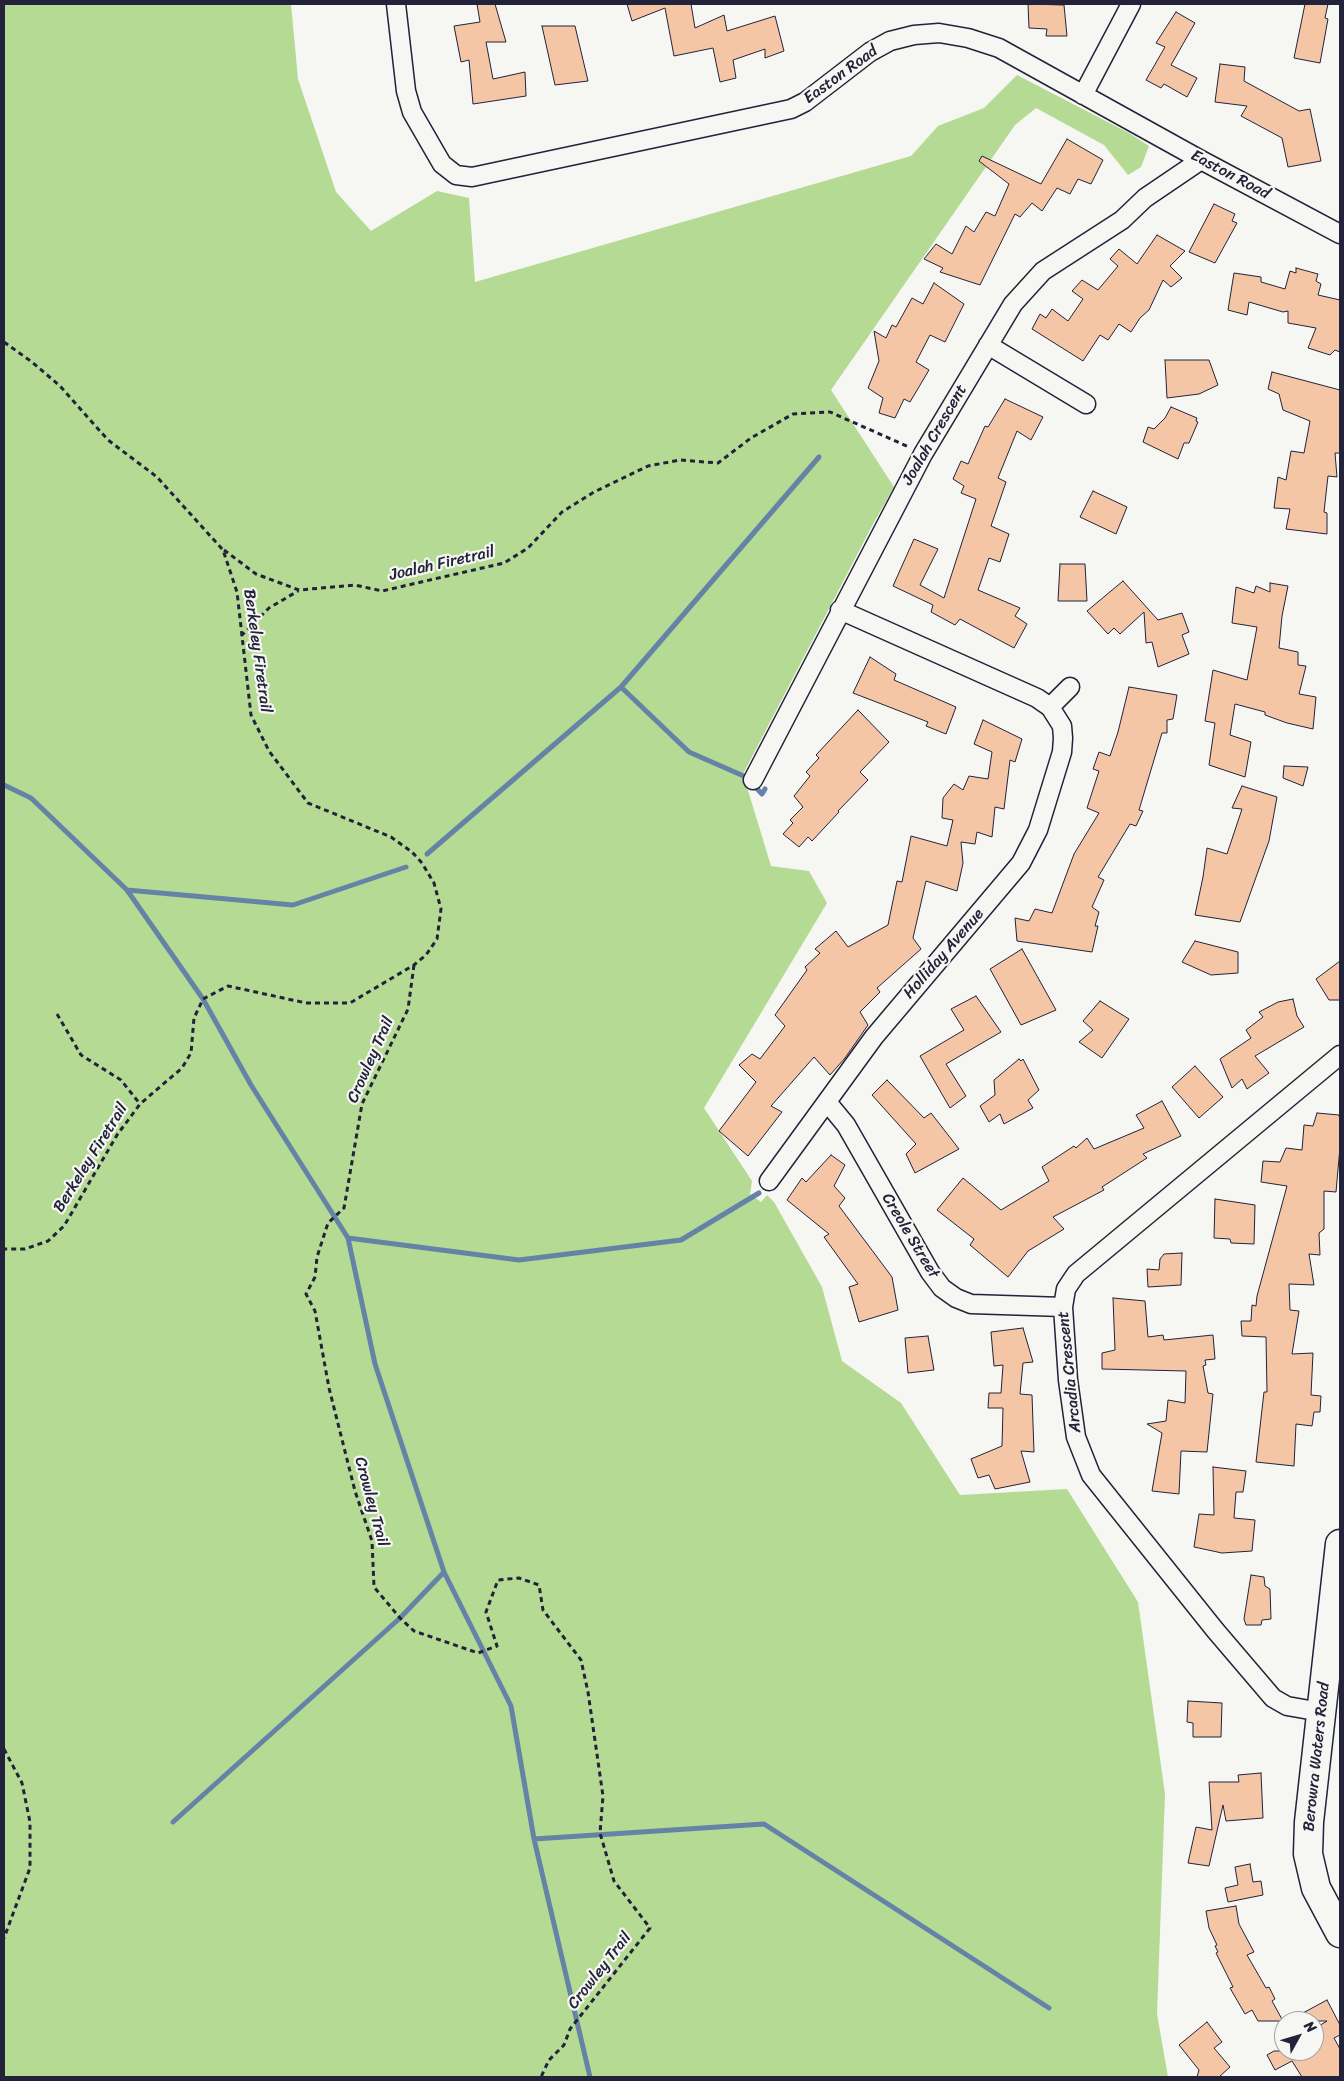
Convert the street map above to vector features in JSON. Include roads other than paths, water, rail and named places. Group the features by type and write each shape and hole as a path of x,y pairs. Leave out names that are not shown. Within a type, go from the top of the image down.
{"main road":[{"name":"Berowra Waters Road","path":"1340,1544 1309,1822 1308,1854 1316,1888 1340,1933"}],"street":[{"name":"Easton Road","path":"396,4 406,91 412,112 442,164 456,175 472,177 791,109 805,102 870,52 890,42 914,35 939,33 968,38 999,48 1201,160 1340,234"},
{"path":"1082,95 1131,4"},
{"name":"Joalah Crescent","path":"753,780 923,454 1013,304 1043,271 1122,220 1145,198 1201,160"},
{"path":"988,345 1086,404"},
{"path":"840,610 1037,698 1050,706 1070,687"},
{"name":"Holliday Avenue","path":"769,1181 874,1037 1021,863 1032,845 1062,752 1062,726 1050,706"},
{"name":"Arcadia Crescent","path":"1321,1712 1287,1706 1273,1698 1215,1630 1091,1475 1076,1438 1068,1380 1063,1307 1066,1289 1076,1274 1340,1055"},
{"name":"Creole Street","path":"827,1102 846,1125 930,1272 942,1288 956,1298 971,1304 1063,1307"}],"waterway":[{"path":"427,854 621,687 819,457"},
{"path":"621,687 689,752 746,777 762,794 765,789"},
{"path":"4,785 31,798 127,890 203,999 251,1085 348,1238 375,1364 444,1572 511,1706 534,1839 590,2077"},
{"path":"127,890 293,905 406,867"},
{"path":"348,1238 519,1260 681,1240 759,1193"},
{"path":"173,1822 400,1618 444,1572"},
{"path":"534,1839 764,1824 1049,2008"}]}
